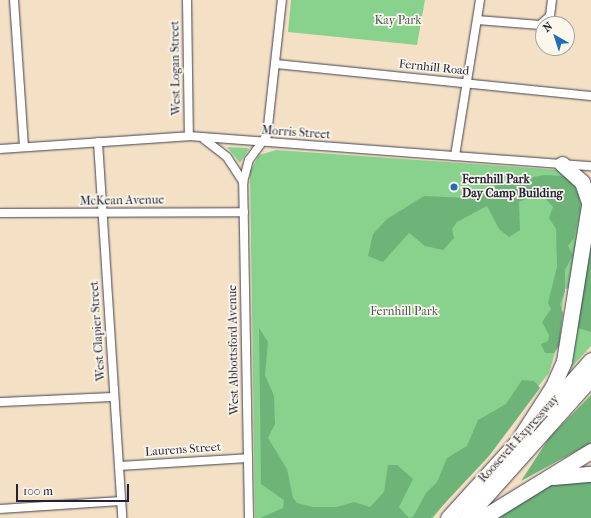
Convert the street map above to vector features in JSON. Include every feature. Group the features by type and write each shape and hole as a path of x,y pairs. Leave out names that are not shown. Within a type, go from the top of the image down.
{"highway":[{"path":"519,439 553,386 564,361 590,197 579,178 562,164"},
{"name":"Roosevelt Expressway","path":"448,518 591,360"},
{"name":"Roosevelt Expressway","path":"466,518 591,378"},
{"path":"482,518 534,483 591,451"},
{"path":"534,483 558,476 591,474"}],"street":[{"path":"14,0 24,147"},
{"name":"West Logan Street","path":"187,0 189,136"},
{"name":"West Abbottsford Avenue","path":"249,518 243,182 247,163 263,143 267,135 282,0"},
{"path":"455,156 480,0"},
{"path":"477,20 540,25 550,16 552,0"},
{"name":"Fernhill Road","path":"275,64 591,96"},
{"name":"Morris Street","path":"0,149 189,136 263,143 591,166"},
{"path":"202,138 227,157 243,182"},
{"name":"West Clapier Street","path":"98,142 122,518"},
{"name":"McKean Avenue","path":"0,214 244,212"},
{"path":"0,402 114,397"},
{"name":"Laurens Street","path":"119,466 248,458"},
{"path":"0,509 121,501"}],"green space":[{"name":"Kay Park","path":"291,0 425,0 417,45 288,32"},
{"path":"227,147 247,148 249,149 240,163"},
{"name":"Fernhill Park","path":"276,150 560,170 572,175 583,199 570,288 565,289 557,346 549,373 433,518 255,518 250,172 259,155"},
{"path":"544,175 564,176 570,180 579,196 580,208 574,238 568,246 573,255 565,270 565,291 560,304 563,313 559,346 554,353 545,353 541,344 548,341 549,335 542,322 551,309 548,303 557,267 556,229 549,218 553,207 543,196 535,195 519,202 520,230 509,237 499,229 487,206 457,222 452,229 454,238 443,250 425,246 409,233 383,262 368,256 373,234 387,219 424,196 470,198 501,183"},
{"path":"591,232 591,346 567,372"},
{"path":"591,240 591,332 578,328"},
{"path":"259,328 268,342 265,375 274,396 275,424 268,438 287,469 293,498 297,503 313,507 337,507 354,502 370,507 384,492 388,465 397,465 413,479 399,507 409,518 260,518 283,508 284,500 261,484"},
{"path":"522,380 534,381 540,388 489,456 431,518 409,518 413,517 426,493 437,482 447,458 467,446 478,420 506,404"},
{"path":"591,395 591,443 521,481 549,438"},
{"path":"585,479 591,481 591,518 495,518 545,486"}],"place":[{"name":"Fernhill Park Day Camp Building","path":"454,187"}]}
